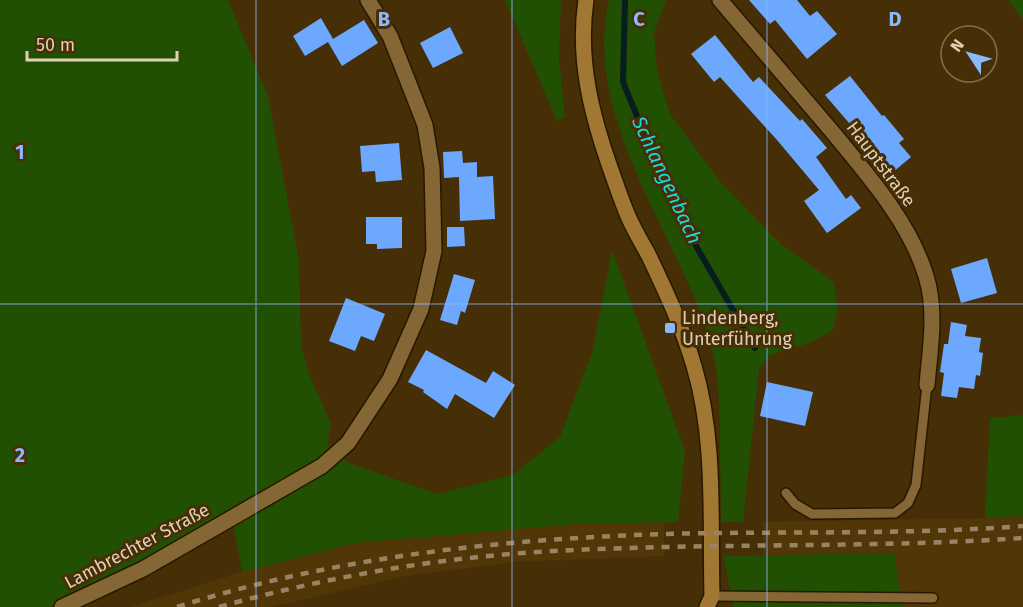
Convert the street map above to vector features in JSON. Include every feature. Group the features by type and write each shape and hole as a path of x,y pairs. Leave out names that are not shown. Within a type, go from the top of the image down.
{"street":[{"name":"Lambrechter Straße","path":"62,607 143,569 322,466 348,443 390,379 421,309 434,251 432,168 425,125 390,36 368,0"},
{"path":"586,0 583,22 584,59 588,93 597,130 628,216 679,322 703,403 709,448 712,603"},
{"name":"Hauptstraße","path":"720,0 867,173 890,204 909,237 927,277 931,298 933,319 927,385"}],"lane":[{"path":"786,494 795,504 812,514 895,513 909,503 916,485 927,385"},
{"path":"712,603 933,597"}],"shaded area":[{"path":"1023,516 1023,607 903,607 893,553 763,556 763,522"},
{"path":"664,522 664,556 513,562 405,576 271,607 131,607 242,572 354,543 576,524"}],"green space":[{"path":"0,0 228,0 268,96 299,261 301,344 309,374 331,424 327,445 349,463 437,494 513,475 560,437 593,350 612,250 685,451 678,522 576,524 355,543 242,572 232,516 151,560 50,607 0,607"},
{"path":"505,0 561,0 559,59 565,117 557,121"},
{"path":"609,0 666,0 654,33 657,72 670,114 721,183 783,246 834,282 838,311 832,331 809,343 770,355 759,369 743,522 721,522 719,397 710,340 695,299 637,174 620,131 609,88 604,44"},
{"path":"1008,0 1023,0 1023,19"},
{"path":"1023,415 1023,516 985,518 990,418"},
{"path":"894,553 903,607 734,607 723,556"}],"building":[{"path":"749,0 797,0 810,16 817,11 837,34 807,59 775,20 770,24"},
{"path":"321,18 333,39 364,20 378,43 342,66 328,42 305,56 293,36"},
{"path":"450,27 463,53 433,68 420,43"},
{"path":"715,35 753,82 759,77 800,121 802,119 827,148 816,157 846,199 851,195 861,208 827,233 804,201 819,190 720,77 714,82 691,54"},
{"path":"850,76 904,139 899,143 911,157 892,173 825,95"},
{"path":"399,143 402,180 376,182 375,171 362,172 360,146"},
{"path":"462,151 463,163 477,162 477,177 493,176 495,219 460,221 459,177 444,178 443,152"},
{"path":"366,217 402,217 402,248 377,249 377,244 366,244"},
{"path":"447,227 464,227 465,246 447,247"},
{"path":"987,258 997,293 961,303 951,269"},
{"path":"454,274 475,280 465,313 461,311 457,325 440,320"},
{"path":"346,298 385,314 374,341 361,336 355,351 329,341"},
{"path":"951,322 967,325 965,336 981,338 979,352 983,353 980,376 976,375 974,389 959,387 957,398 941,396 944,373 940,372 944,344 948,344"},
{"path":"426,350 486,383 493,371 515,385 494,418 455,394 447,409 423,392 424,390 408,382"},
{"path":"767,382 813,392 805,426 760,416"}],"waterway":[{"name":"Schlangenbach","path":"625,0 623,82 677,213 755,348"}],"railway":[{"path":"177,607 297,575 357,563 541,540 665,534 889,532 1023,526"},
{"path":"219,607 297,587 376,571 497,555 658,547 902,543 1023,538"}],"place":[{"name":"Lindenberg, Unterführung","path":"670,328"}]}
